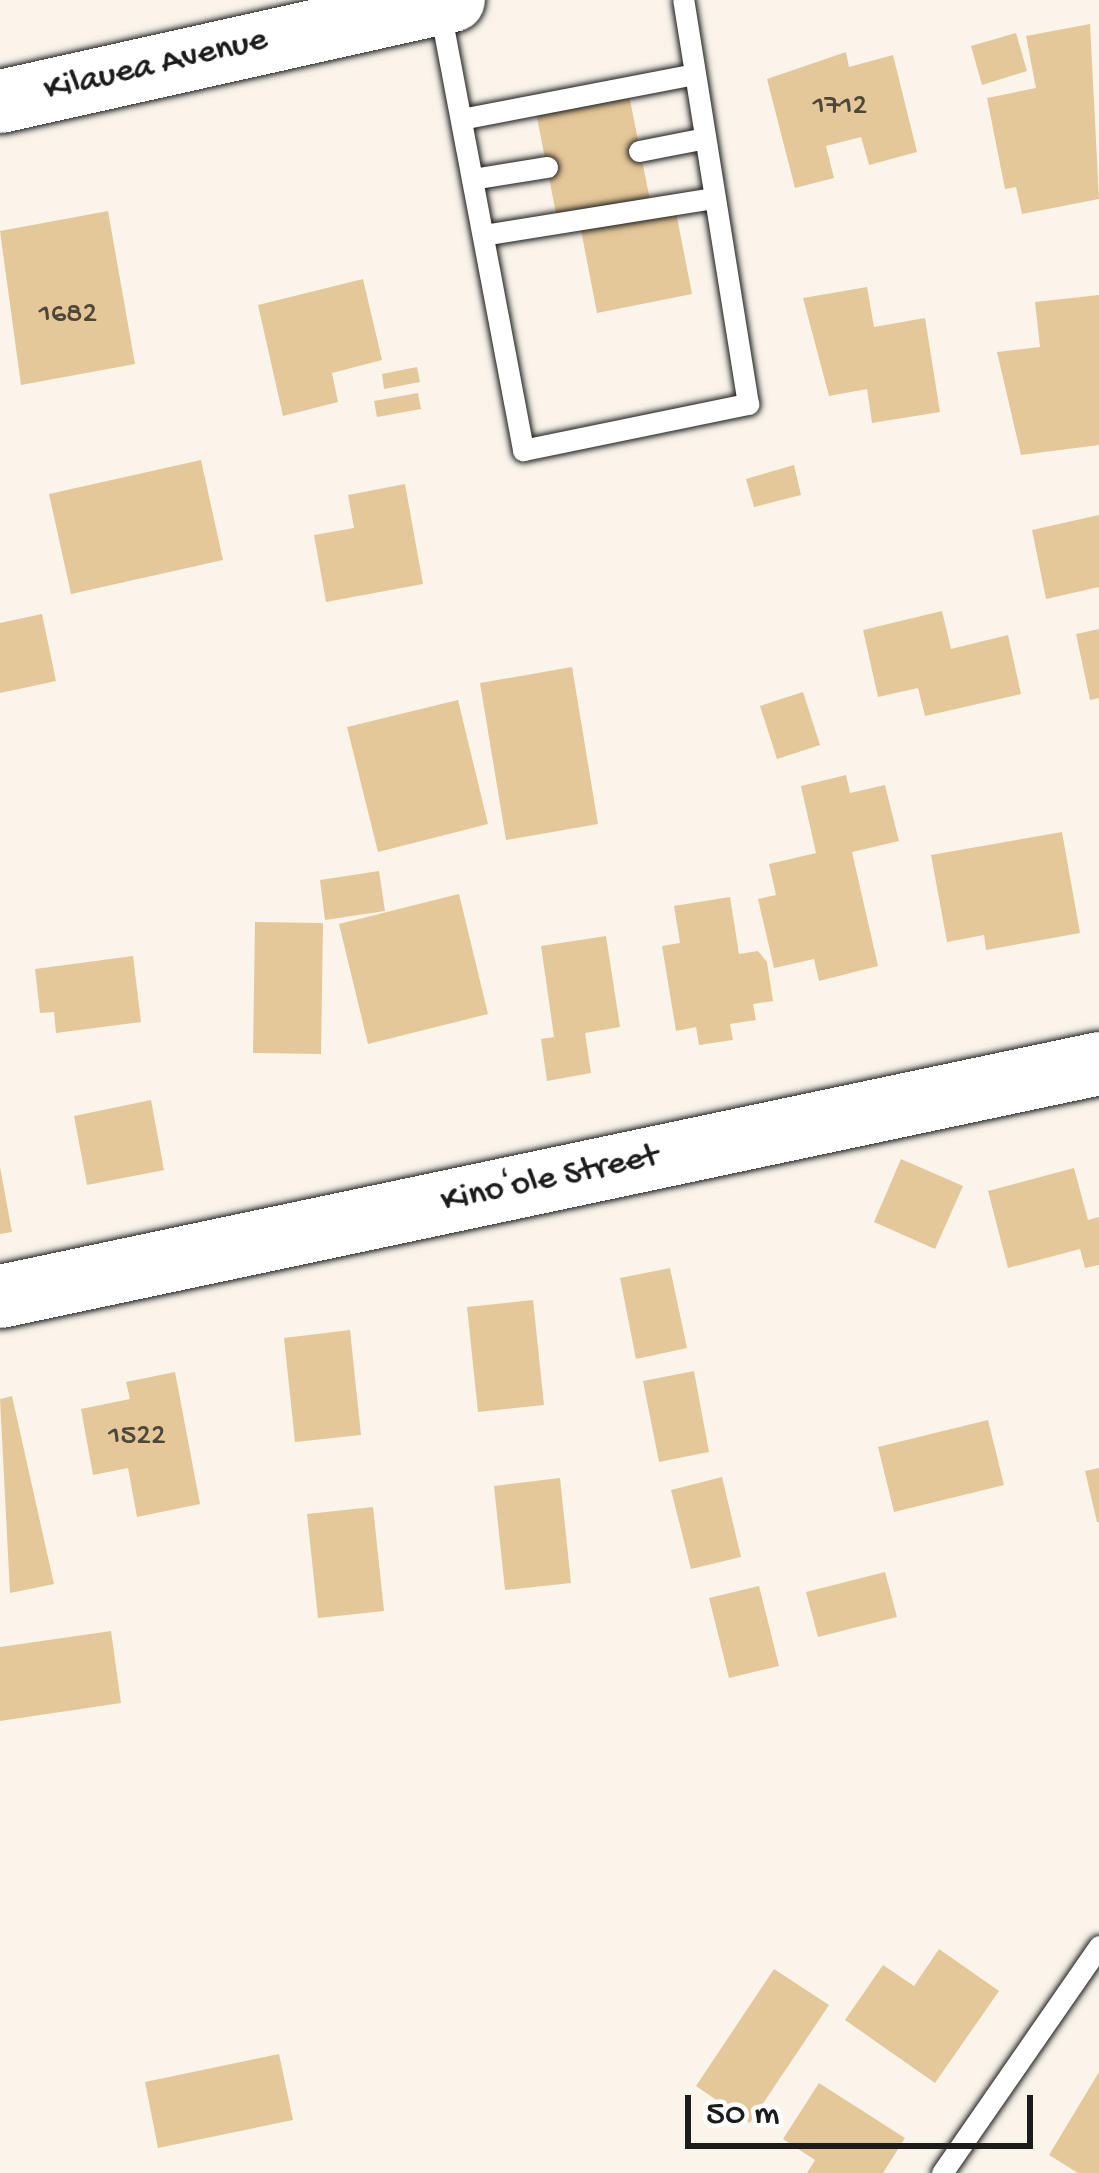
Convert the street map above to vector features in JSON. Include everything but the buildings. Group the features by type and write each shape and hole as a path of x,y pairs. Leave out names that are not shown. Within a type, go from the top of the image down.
{"street":[{"name":"Kilauea Avenue","path":"0,101 446,2"},
{"name":"Kinoʻole Street","path":"0,1296 1099,1063"}],"lane":[{"path":"446,2 461,119 523,449 748,404 683,0"},
{"path":"461,119 695,74"},
{"path":"639,151 705,138"},
{"path":"472,179 547,167"},
{"path":"483,235 715,198"},
{"path":"942,2173 1099,1946"}]}
